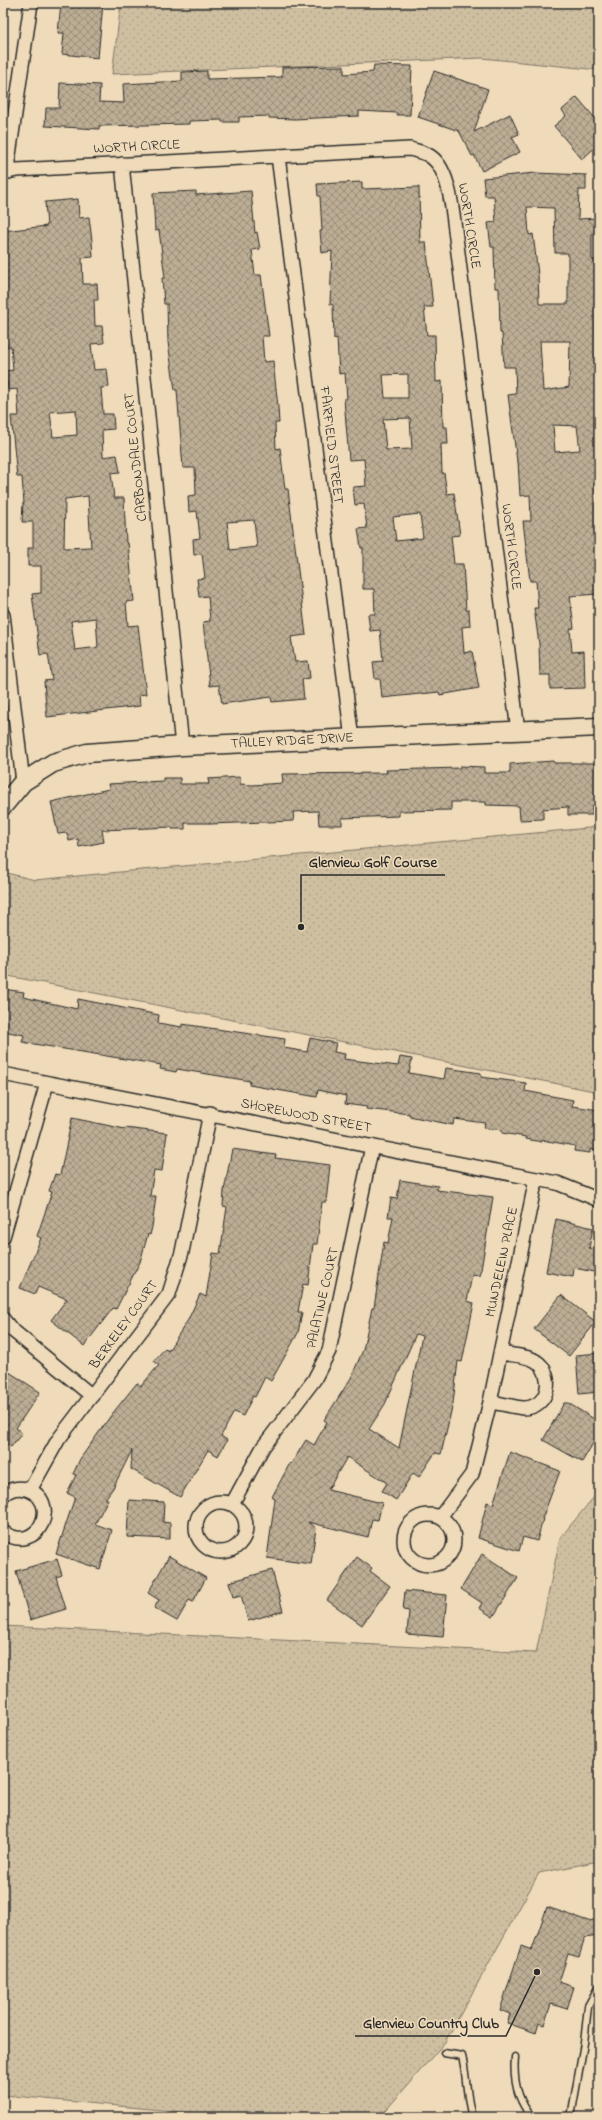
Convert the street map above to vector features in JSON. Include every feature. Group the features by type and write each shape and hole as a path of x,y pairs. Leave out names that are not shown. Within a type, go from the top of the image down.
{"street":[{"path":"6,172 31,3"},
{"name":"WORTH CIRCLE","path":"6,172 122,164 410,149 429,155 439,165 447,183 518,731"},
{"name":"FAIRFIELD STREET","path":"278,156 352,738"},
{"name":"CARBONDALE COURT","path":"122,164 182,746"},
{"path":"3,615 23,782"},
{"name":"TALLEY RIDGE DRIVE","path":"3,806 23,782 53,763 87,753 182,746 599,728"},
{"name":"SHOREWOOD STREET","path":"3,1074 210,1113 557,1183 599,1200"},
{"path":"3,1237 47,1083"},
{"name":"BERKELEY COURT","path":"30,1490 58,1440 169,1294 182,1252 210,1113"},
{"name":"PALATINE COURT","path":"232,1504 263,1447 314,1380 329,1351 372,1146"},
{"name":"MUNDELEIN PLACE","path":"440,1518 472,1474 490,1402 536,1179"},
{"path":"3,1319 11,1329 92,1396"},
{"path":"490,1402 524,1408 534,1405 543,1398 548,1388 548,1377 543,1366 534,1360 500,1353"},
{"path":"3,1495 14,1489 22,1488 30,1490 42,1501 45,1517 42,1524 32,1536 16,1538 3,1532"}],"lane":[{"path":"571,2117 584,2043 588,2006 599,1986"},
{"path":"444,2053 462,2056 465,2069 466,2090 472,2117"},
{"path":"515,2057 514,2070 517,2089 524,2108 532,2117"}],"shaded area":[{"path":"121,3 599,3 599,70 482,58 112,74"},
{"path":"599,827 599,1092 3,975 3,872 35,880"},
{"path":"599,1491 599,1861 539,1873 445,2042 380,2117 234,2117 3,2095 3,1626 536,1653 560,1538"}],"building":[{"path":"61,3 103,3 98,58 62,54 64,33 58,33"},
{"path":"374,65 412,66 410,115 359,111 359,116 295,119 269,118 269,116 239,117 239,122 222,122 222,120 189,121 189,124 99,126 99,129 45,126 46,108 59,108 60,83 100,85 99,102 124,103 123,84 182,81 182,72 207,71 207,79 282,77 282,67 344,66 344,74 373,72"},
{"path":"434,71 488,89 474,132 510,114 519,134 512,137 520,152 482,171 459,131 418,117"},
{"path":"577,97 599,123 599,144 582,159 554,126 566,116 562,110"},
{"path":"535,173 586,175 586,190 579,190 578,219 599,218 599,234 592,234 592,260 599,260 599,594 570,596 574,628 570,629 572,652 584,651 585,688 550,689 550,675 540,675 539,644 534,608 538,608 536,581 530,581 523,521 531,521 530,495 520,496 518,461 508,395 516,394 515,367 504,367 502,333 500,333 499,288 495,288 494,247 491,247 488,223 496,222 494,196 485,196 483,178","holes":["527,207 554,208 555,253 568,253 568,304 539,304 538,274 533,234 529,235","540,341 570,341 569,387 543,391","553,425 577,426 580,450 555,452"]},
{"path":"362,182 362,189 419,187 420,242 426,242 433,307 424,307 427,335 435,335 436,382 442,381 443,427 447,427 448,444 441,444 442,473 444,473 447,494 454,493 460,535 451,536 454,564 463,564 466,610 469,610 470,626 462,627 464,653 472,651 479,688 440,695 439,692 382,698 380,679 375,679 373,662 383,661 380,630 370,631 368,614 375,614 374,589 363,589 363,548 361,548 358,529 367,528 364,504 355,505 353,487 366,486 364,459 349,460 344,399 347,399 345,373 339,374 337,338 334,339 333,305 330,304 332,251 322,253 320,231 322,231 320,196 318,196 317,184","holes":["408,374 408,398 385,398 383,375","410,418 412,449 386,450 383,419","420,514 423,538 396,541 393,517"]},
{"path":"196,191 196,195 251,191 255,233 257,232 260,249 252,250 255,275 261,275 269,336 262,336 264,362 273,361 279,423 275,423 276,449 280,448 285,489 288,489 306,635 291,637 295,662 308,661 310,678 302,679 304,699 272,702 271,697 222,704 219,685 210,686 203,622 210,621 208,596 199,597 197,579 205,578 202,554 194,555 193,539 200,538 197,511 189,512 188,496 196,495 195,468 183,468 177,390 175,390 168,342 167,304 164,304 162,278 165,278 159,230 155,231 153,193","holes":["254,520 257,547 230,550 227,522"]},
{"path":"78,199 79,218 89,217 93,257 82,258 83,284 97,284 98,300 94,300 95,326 102,326 104,343 91,344 94,370 107,369 109,387 101,388 103,414 113,414 114,429 102,430 103,457 117,455 120,472 111,473 114,498 124,498 126,543 128,543 134,601 126,602 128,626 138,625 146,694 139,695 140,706 47,717 44,681 52,680 48,654 40,655 32,594 41,593 41,566 28,566 28,548 33,548 33,522 22,522 24,503 22,477 17,477 11,416 19,416 17,389 8,390 6,371 13,370 11,346 3,347 3,284 6,284 3,231 47,226 45,202","holes":["76,410 77,435 53,437 50,412","88,496 91,547 64,548 65,499","96,618 98,647 75,650 71,621"]},
{"path":"553,761 554,763 599,763 599,806 592,806 592,815 568,815 568,807 543,809 543,819 520,820 519,806 486,805 486,802 451,802 451,810 399,811 399,816 342,818 342,825 319,825 318,811 293,812 294,821 210,824 185,823 185,829 172,829 172,827 102,830 104,842 79,847 78,839 69,841 67,833 58,834 51,802 109,789 108,784 163,781 163,778 180,778 180,784 209,784 208,779 240,777 240,784 252,785 283,783 282,774 387,773 386,770 460,768 460,766 484,767 484,773 510,773 510,764"},
{"path":"3,989 24,992 23,997 77,1009 78,999 159,1015 158,1023 182,1027 182,1024 285,1039 284,1048 307,1052 310,1038 336,1043 334,1052 345,1054 344,1059 398,1066 400,1057 412,1059 409,1073 444,1079 446,1068 481,1073 481,1077 526,1083 525,1091 573,1100 572,1106 599,1110 599,1150 590,1149 590,1153 574,1151 575,1146 542,1140 542,1142 526,1139 526,1137 502,1133 502,1130 484,1128 485,1123 454,1119 453,1125 409,1116 410,1114 366,1109 367,1107 345,1104 346,1096 318,1090 317,1097 249,1085 250,1081 177,1069 176,1072 160,1069 161,1065 22,1042 24,1035 3,1031"},
{"path":"72,1118 125,1129 167,1133 162,1171 154,1170 150,1196 156,1196 152,1227 150,1235 148,1234 140,1262 116,1309 113,1308 84,1346 51,1320 67,1299 38,1287 35,1294 20,1288 41,1238 37,1236 52,1192 49,1191 55,1174 60,1175"},
{"path":"232,1149 276,1155 275,1158 330,1165 326,1202 322,1202 317,1244 313,1244 308,1285 303,1284 298,1312 302,1312 298,1333 271,1381 265,1377 243,1416 234,1412 221,1436 227,1440 218,1456 208,1450 180,1497 131,1469 132,1450 113,1488 105,1499 108,1499 95,1524 112,1530 100,1569 56,1554 75,1497 67,1493 76,1475 73,1474 80,1459 112,1414 137,1383 141,1386 159,1365 154,1361 165,1348 168,1351 188,1320 200,1294 206,1297 213,1253 220,1254 227,1207 223,1206 224,1191"},
{"path":"400,1180 438,1186 437,1190 493,1197 480,1276 472,1275 467,1301 474,1303 462,1362 458,1361 453,1403 441,1454 435,1453 419,1477 413,1473 396,1500 382,1491 387,1483 347,1457 328,1490 382,1503 378,1520 372,1519 368,1537 308,1522 316,1528 311,1564 267,1558 275,1499 272,1497 290,1463 291,1464 306,1440 314,1445 327,1422 324,1420 351,1378 363,1350 372,1308 374,1308 384,1242 388,1243 393,1217 388,1217 391,1198 397,1199","holes":["416,1334 422,1336 399,1448 369,1429 385,1404"]},
{"path":"556,1219 593,1228 589,1248 599,1249 599,1273 574,1268 573,1277 546,1272"},
{"path":"561,1295 596,1322 569,1356 534,1329"},
{"path":"599,1353 599,1392 579,1394 576,1355"},
{"path":"3,1368 40,1392 16,1428 22,1433 11,1447 6,1443 3,1448"},
{"path":"564,1403 568,1403 599,1422 599,1433 582,1462 543,1440"},
{"path":"510,1452 560,1471 542,1519 537,1541 523,1537 519,1551 478,1538 487,1502 493,1504"},
{"path":"129,1500 164,1502 163,1522 170,1523 170,1539 127,1537"},
{"path":"482,1554 518,1578 493,1617 479,1608 482,1603 461,1589"},
{"path":"169,1556 206,1578 193,1602 189,1600 177,1621 154,1608 159,1600 148,1593"},
{"path":"357,1557 372,1568 370,1571 390,1586 362,1625 327,1600"},
{"path":"57,1559 62,1575 56,1577 66,1609 30,1620 16,1571"},
{"path":"272,1570 283,1611 248,1621 241,1595 233,1597 229,1582"},
{"path":"405,1591 447,1595 443,1637 407,1634 409,1611 403,1610"},
{"path":"547,1907 588,1921 599,1919 599,1936 585,1938 579,1957 568,1954 559,1982 574,1987 567,2009 551,2004 544,2025 539,2023 536,2033 507,2023 510,2014 500,2010 521,1946 532,1950"}],"place":[{"name":"Glenview Golf Course","path":"301,927"},
{"name":"Glenview Country Club","path":"537,1972"}]}
